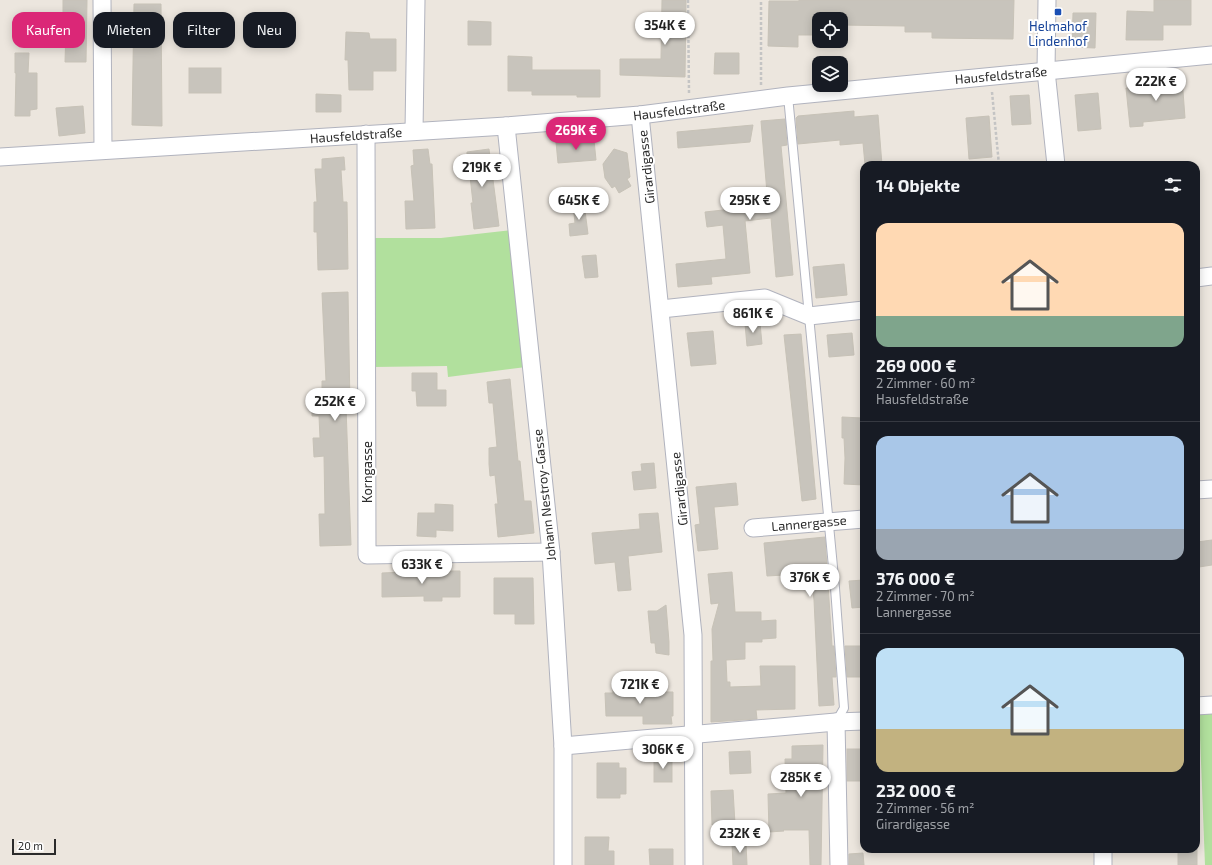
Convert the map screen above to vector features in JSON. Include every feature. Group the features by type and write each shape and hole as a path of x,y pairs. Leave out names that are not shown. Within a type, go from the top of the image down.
{"street":[{"path":"102,0 103,150"},
{"path":"414,131 416,0"},
{"path":"1047,0 1046,71 1056,161"},
{"name":"Hausfeldstraße","path":"0,157 506,126 640,115 788,96 1212,55"},
{"name":"Girardigasse","path":"640,115 661,309 693,635 692,736 694,865"},
{"name":"Johann Nestroy-Gasse","path":"506,126 551,552 563,746 563,865"},
{"name":"Korngasse","path":"366,134 367,554 551,552"},
{"path":"1200,278 1212,276"},
{"path":"661,309 765,298 809,316 860,310"},
{"path":"1200,490 1212,489"},
{"name":"Lannergasse","path":"753,528 860,519"},
{"path":"1200,706 1212,705"},
{"path":"563,746 860,721"},
{"path":"836,722 839,865"},
{"path":"1103,853 1103,865"}],"lane":[{"path":"788,96 829,522 844,708 836,722"}],"path":[{"path":"688,0 689,108"},
{"path":"760,99 761,0"},
{"path":"991,76 999,161"}],"green space":[{"path":"512,230 526,367 448,377 447,366 373,367 374,238 441,238"},
{"path":"1200,710 1212,710 1212,865 1205,865"}],"building":[{"path":"63,0 87,0 86,62 65,62 65,48 85,48 85,12 63,12"},
{"path":"662,0 686,0 685,77 620,75 620,59 661,59"},
{"path":"1014,0 1013,39 932,38 932,32 905,32 905,26 848,25 848,12 812,12 812,35 798,35 798,47 768,46 769,1"},
{"path":"1154,0 1191,0 1191,25 1163,25 1163,40 1126,40 1127,11 1154,12"},
{"path":"134,4 161,4 161,12 134,12"},
{"path":"1073,13 1096,13 1095,48 1072,47"},
{"path":"468,21 491,22 491,45 468,45"},
{"path":"346,32 369,33 370,39 396,39 396,71 373,71 373,90 349,90 348,60 345,60"},
{"path":"133,48 161,48 162,126 132,125"},
{"path":"15,53 29,53 28,73 37,73 37,109 30,110 30,116 15,116"},
{"path":"715,53 739,53 739,74 714,74"},
{"path":"508,56 532,57 532,70 600,70 600,97 577,97 577,95 532,95 532,91 508,91"},
{"path":"189,68 221,68 221,93 189,93"},
{"path":"1182,78 1185,118 1143,122 1143,126 1130,127 1126,88 1155,85 1154,81"},
{"path":"1098,93 1101,129 1078,131 1075,95"},
{"path":"316,94 341,95 341,112 316,112"},
{"path":"1029,95 1031,124 1012,125 1010,96"},
{"path":"83,106 85,133 59,136 56,108"},
{"path":"854,111 854,117 878,115 882,161 865,161 863,143 840,145 840,140 798,144 796,118 798,116"},
{"path":"989,116 992,157 969,159 966,118"},
{"path":"785,119 787,145 781,146 793,275 776,277 771,218 745,221 750,273 711,277 712,284 678,287 676,264 726,259 723,225 707,227 705,212 768,205 761,121"},
{"path":"753,125 750,142 678,148 677,132"},
{"path":"580,140 580,142 594,140 596,160 558,163 556,142"},
{"path":"428,149 430,164 432,164 435,228 406,229 405,201 414,201 411,166 414,165 413,150"},
{"path":"489,149 499,226 474,229 469,167 460,168 459,156 467,155 467,152"},
{"path":"614,149 627,153 630,177 627,179 631,186 619,193 615,186 612,188 605,178 603,164"},
{"path":"344,157 345,170 341,170 343,202 347,202 348,269 318,270 317,232 314,232 314,202 317,202 315,169 322,169 322,159"},
{"path":"584,203 588,234 570,236 569,224 575,223 573,204"},
{"path":"596,255 598,277 585,278 582,256"},
{"path":"844,264 847,295 816,298 813,267"},
{"path":"348,292 350,407 346,407 351,545 320,546 319,514 325,514 324,456 314,457 313,438 320,438 319,416 312,416 312,395 322,395 322,381 326,381 322,293"},
{"path":"760,323 762,344 747,346 745,324"},
{"path":"713,331 716,364 691,366 687,333"},
{"path":"852,333 854,355 829,357 827,335"},
{"path":"801,334 816,499 802,501 784,335"},
{"path":"412,373 437,373 437,390 446,390 446,406 417,406 416,391 412,391"},
{"path":"510,379 518,461 520,461 524,501 531,501 534,533 498,537 495,504 498,504 495,475 490,476 489,464 489,448 497,447 493,403 489,403 487,382"},
{"path":"842,417 860,418 860,485 844,484 845,458 844,438 842,438"},
{"path":"654,463 656,488 634,490 632,472 642,471 641,464"},
{"path":"736,483 738,505 714,507 718,549 698,551 695,525 700,524 696,487"},
{"path":"435,504 453,505 453,531 436,530 436,537 417,536 418,513 435,513"},
{"path":"658,513 662,552 628,556 631,590 618,591 615,562 595,564 592,533 640,529 639,514"},
{"path":"825,537 832,646 834,646 836,677 832,677 834,705 819,706 814,600 811,576 785,578 784,575 767,576 764,543"},
{"path":"1212,540 1212,565 1200,567 1200,542"},
{"path":"460,571 460,597 442,597 442,601 424,601 424,596 382,597 382,573"},
{"path":"732,572 735,612 761,612 761,621 776,620 776,638 762,639 762,642 745,642 745,659 726,660 727,682 730,682 730,687 761,686 760,666 795,666 795,709 756,710 757,719 711,722 711,661 713,661 712,629 719,603 711,604 708,574"},
{"path":"494,578 533,578 534,624 515,624 515,614 494,614"},
{"path":"860,580 860,607 852,608 849,581"},
{"path":"666,605 669,655 656,653 655,643 651,643 648,611 657,611"},
{"path":"845,646 860,646 860,677 847,677"},
{"path":"613,686 635,686 635,692 673,692 673,716 671,716 672,724 643,724 643,716 606,716 605,693 613,693"},
{"path":"823,745 821,865 810,865 809,830 783,830 784,831 769,832 768,794 786,793 785,759 792,759 792,746"},
{"path":"847,749 860,749 860,781 847,781"},
{"path":"750,751 751,773 730,774 729,752"},
{"path":"654,757 672,757 672,782 654,782"},
{"path":"597,763 619,763 619,768 626,768 626,794 620,794 620,798 597,798"},
{"path":"733,790 735,824 712,825 711,791"},
{"path":"585,837 609,837 608,851 614,851 614,865 585,865"},
{"path":"746,843 747,865 733,865 732,844"},
{"path":"649,849 673,849 673,865 650,865"},
{"path":"863,853 864,865 849,865 849,854"},
{"path":"1178,853 1197,853 1197,865 1178,865"}],"place":[{"name":"Helmahof Lindenhof","path":"1058,12"}]}
